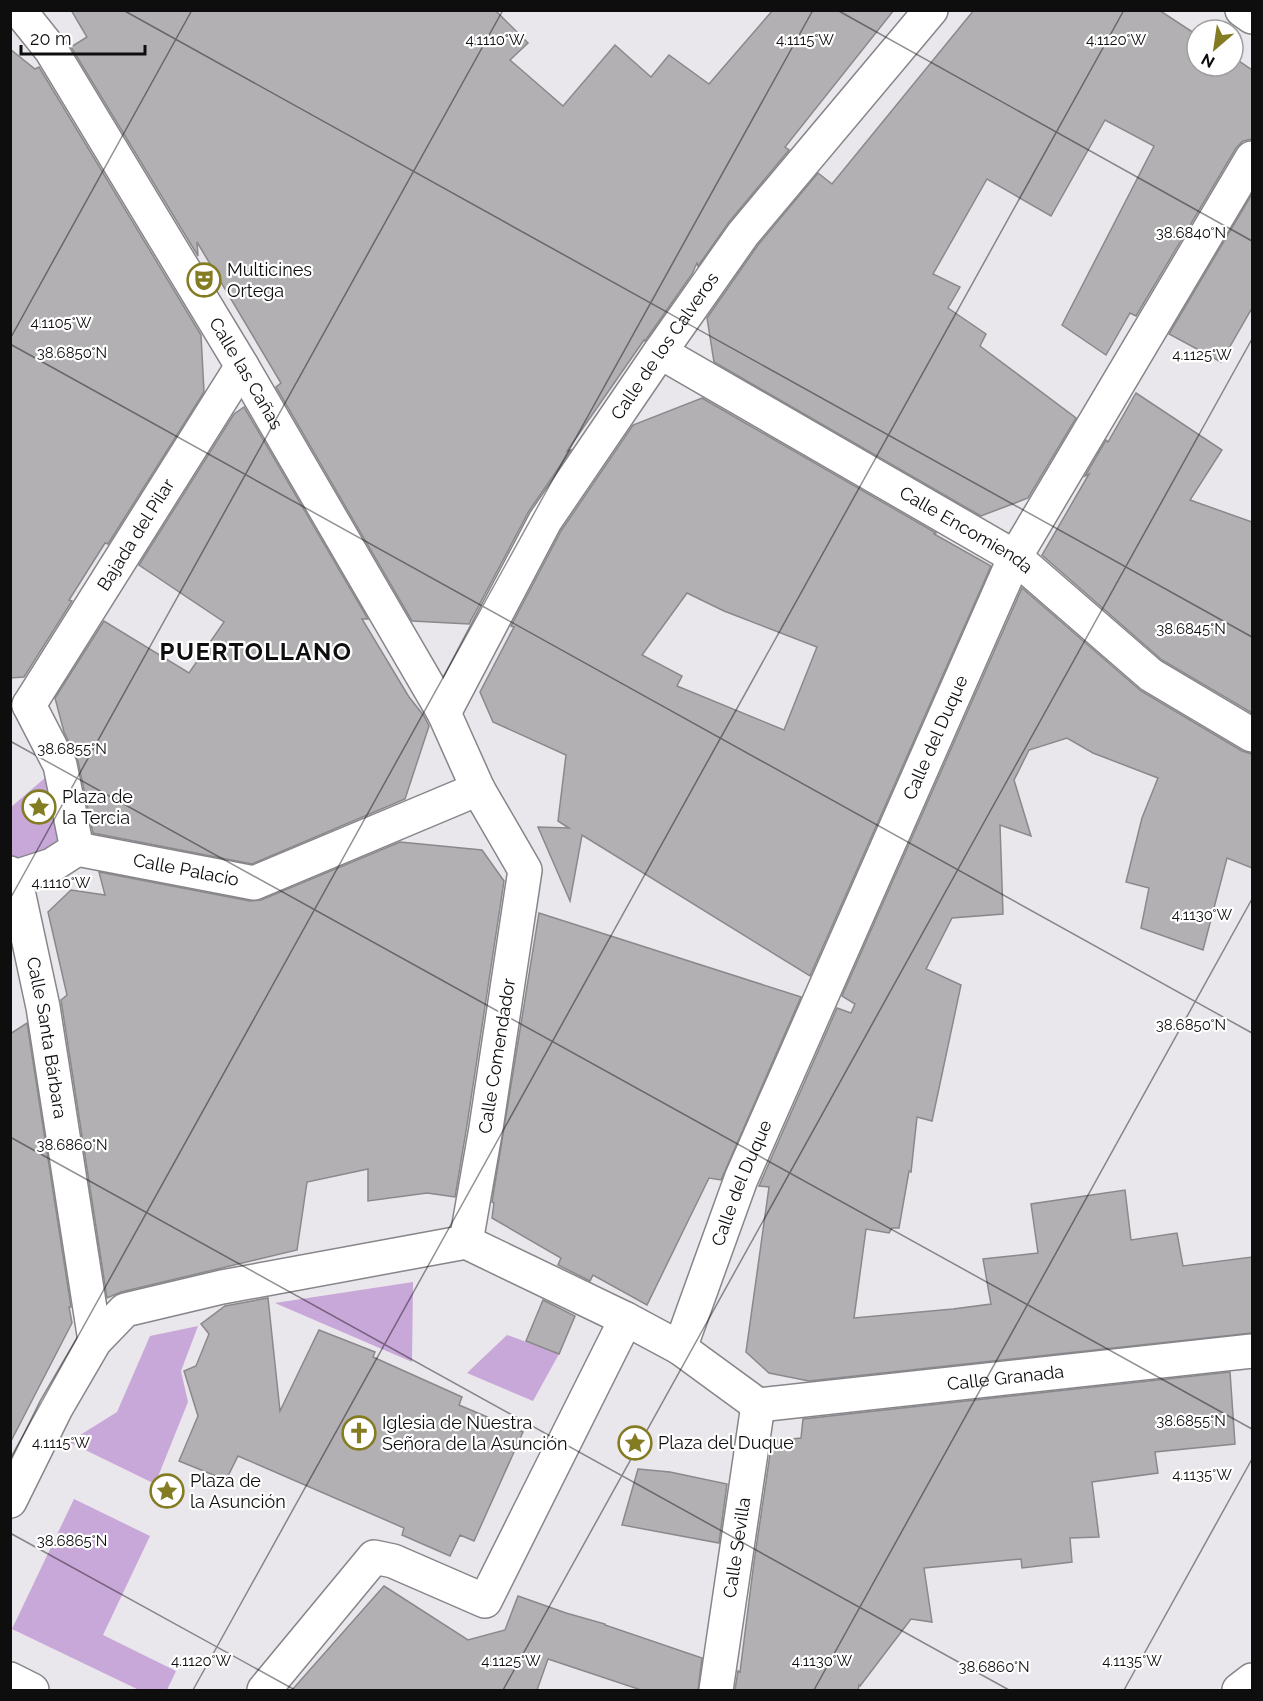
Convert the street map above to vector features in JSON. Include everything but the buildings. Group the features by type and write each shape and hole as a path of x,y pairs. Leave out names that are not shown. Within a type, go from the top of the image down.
{"main road":[{"name":"Calle las Cañas","path":"19,10 51,50 242,366 444,713 478,789 525,870"},
{"name":"Calle de los Calveros","path":"444,713 545,521 660,352 743,234 931,10"},
{"path":"1242,10 1252,17"},
{"name":"Calle del Duque","path":"681,1348 741,1179 1015,557 1252,158"},
{"name":"Calle Encomienda","path":"660,352 1015,557 1151,675 1252,735"},
{"name":"Bajada del Pilar","path":"20,706 242,366"},
{"path":"13,875 52,865 77,849 60,765 20,706"},
{"name":"Calle Palacio","path":"77,849 254,883 478,789"},
{"name":"Calle Comendador","path":"466,1242 486,1128 525,870"},
{"name":"Calle Santa Bárbara","path":"13,875 43,1007 95,1341"},
{"path":"10,1501 56,1408 95,1341 125,1310 222,1287 466,1242 681,1348 758,1405"},
{"path":"264,1690 374,1557 393,1561 486,1601 626,1319"},
{"name":"Calle Granada","path":"758,1405 1252,1351"},
{"name":"Calle Sevilla","path":"716,1690 758,1405"},
{"path":"10,1679 32,1690"},
{"path":"1239,1690 1252,1680"}],"shaded area":[{"path":"60,765 77,849 11,873 10,808"},
{"path":"413,1282 412,1362 275,1303"},
{"path":"198,1326 181,1371 188,1402 155,1484 69,1442 117,1412 150,1336"},
{"path":"507,1335 559,1354 533,1401 467,1373"},
{"path":"74,1499 150,1536 103,1635 176,1671 167,1690 139,1690 12,1629"}],"place":[{"name":"Multicines Ortega","path":"204,280"},
{"name":"Plaza de la Tercia","path":"39,807"},
{"name":"Iglesia de Nuestra Señora de la Asunción","path":"359,1433"},
{"name":"Plaza del Duque","path":"635,1443"},
{"name":"Plaza de la Asunción","path":"167,1491"}],"district":[{"name":"PUERTOLLANO","path":"256,652"}]}
